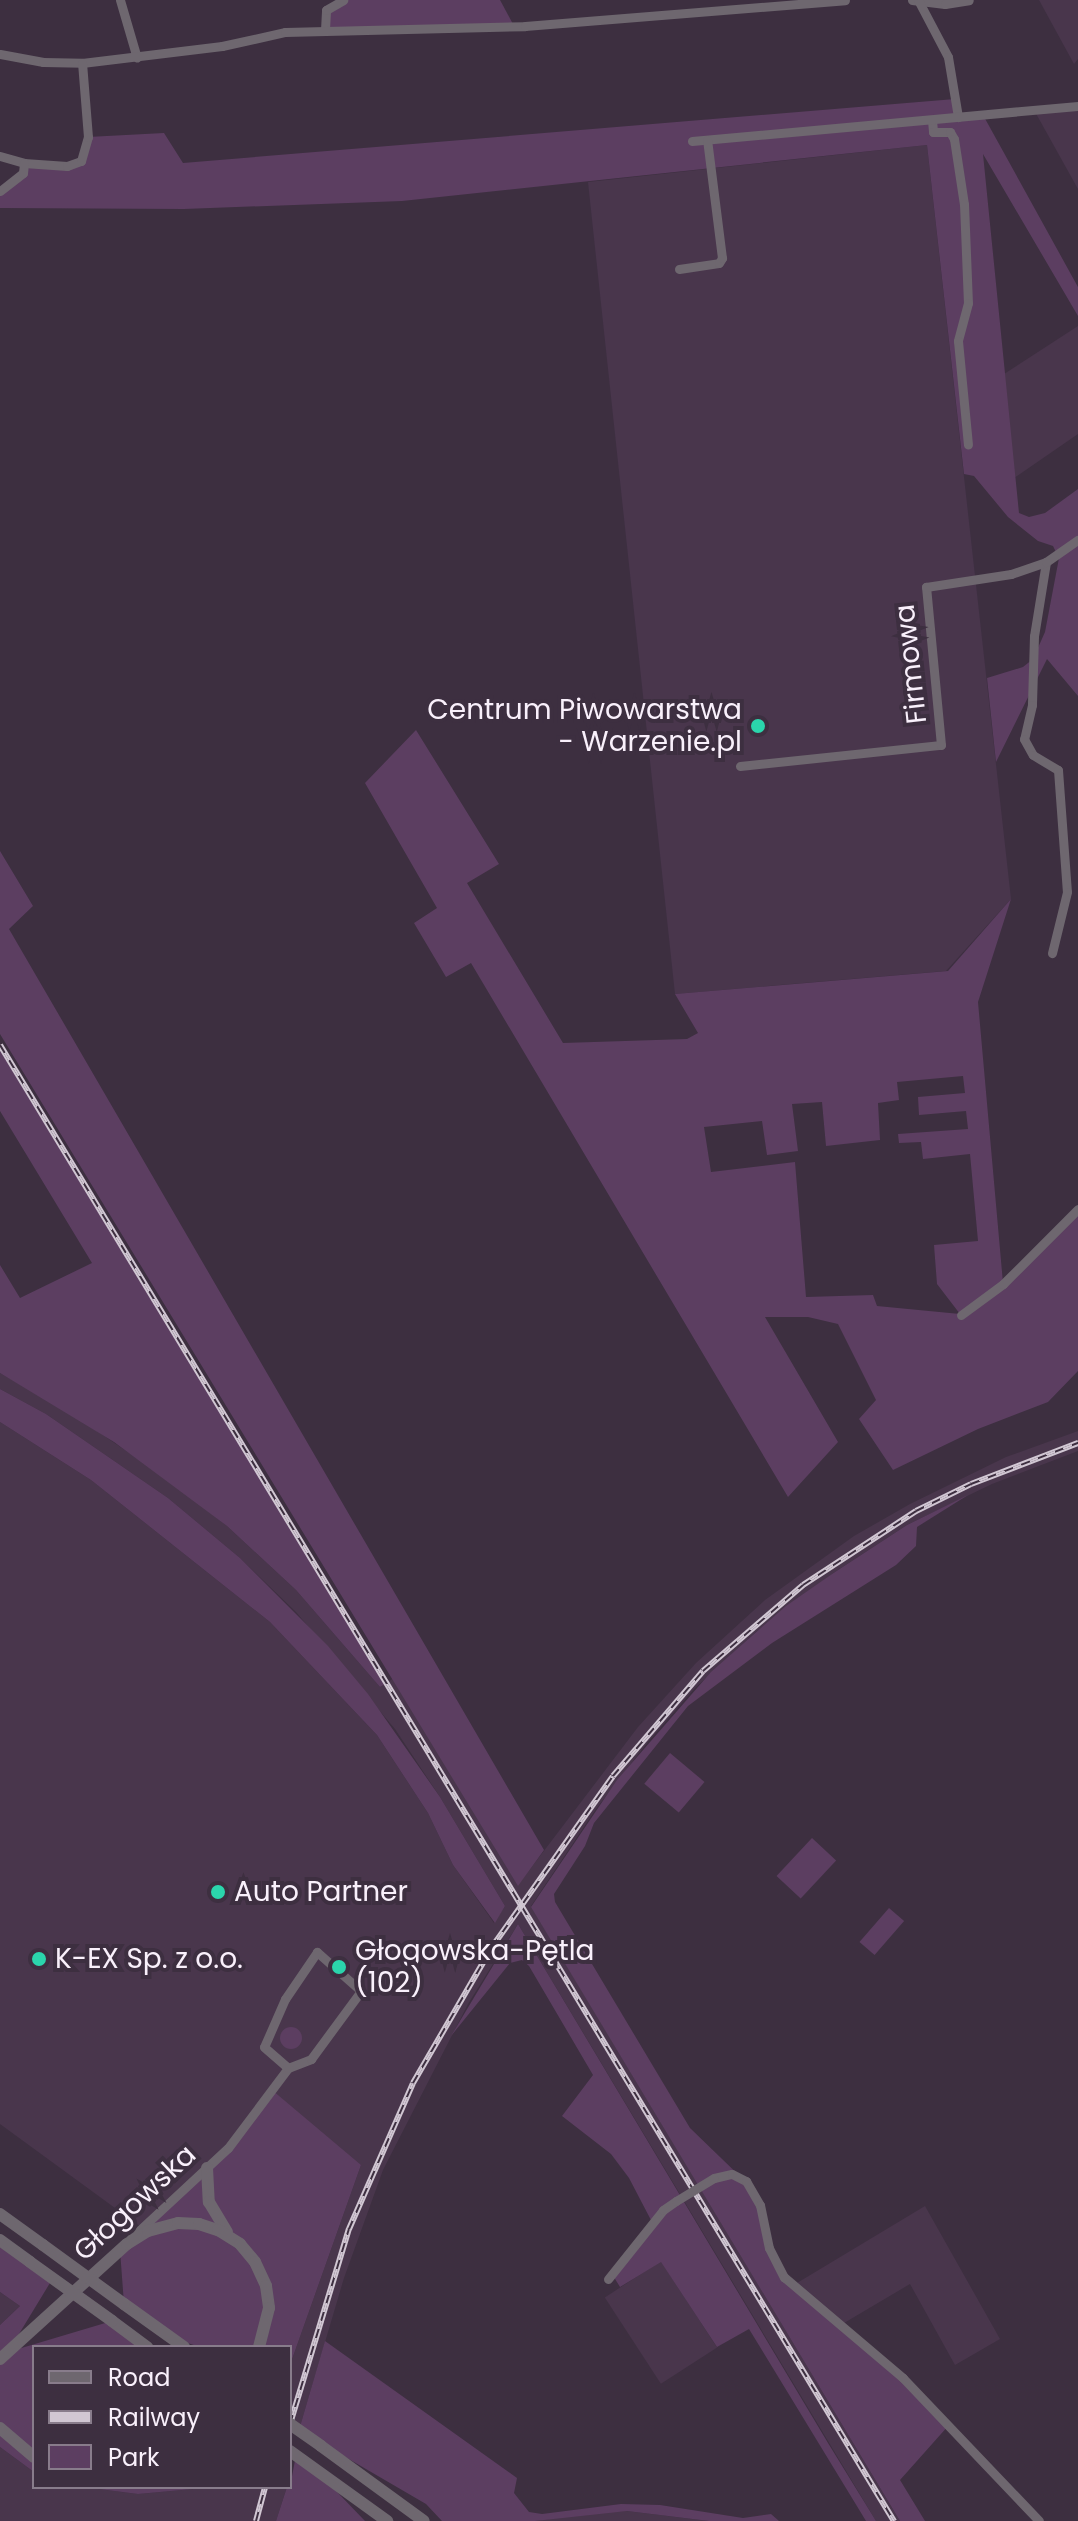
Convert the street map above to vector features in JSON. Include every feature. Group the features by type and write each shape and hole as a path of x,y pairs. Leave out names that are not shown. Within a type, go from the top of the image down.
{"street":[{"path":"120,0 137,58"},
{"path":"317,0 326,10 325,30"},
{"path":"326,10 343,0"},
{"path":"0,54 34,61 82,63 222,46 285,32 525,26 724,5 845,0"},
{"path":"958,117 948,57 916,1 969,0"},
{"path":"0,156 24,163 67,166 81,161 86,152 82,63"},
{"path":"692,141 1078,106"},
{"path":"932,120 933,132 950,132 954,139 964,204 968,303 958,341 968,445"},
{"path":"679,269 719,263 722,258 707,140"},
{"path":"0,191 23,173 24,163"},
{"name":"Firmowa","path":"740,766 941,745 926,587 1011,574 1046,562 1078,540"},
{"path":"1046,562 1034,636 1032,705 1024,739 1033,755 1058,770 1067,892 1052,953"},
{"path":"961,1315 1003,1284 1078,1209"},
{"name":"Głogowska","path":"0,2359 240,2135 288,2068 311,2059 361,1991 317,1952 285,1999 264,2047 288,2068"},
{"path":"207,2168 209,2202 230,2236 255,2262 268,2291 268,2319 260,2345"},
{"path":"608,2279 663,2210 714,2178 732,2174 746,2181 760,2205 769,2248 784,2277 914,2389 1039,2521"},
{"path":"0,2214 181,2345"},
{"path":"120,2250 148,2231 178,2223 206,2225 230,2236"},
{"path":"0,2240 144,2345"},
{"path":"292,2425 424,2521"},
{"path":"0,2428 32,2455"},
{"path":"292,2452 387,2521"}],"shaded area":[{"path":"1039,0 1078,0 1078,59 1074,64"},
{"path":"1078,106 1078,189 1034,110"},
{"path":"927,145 1011,899 946,971 675,994 588,182"},
{"path":"1078,326 1078,434 1014,478 1004,374"},
{"path":"0,1373 66,1410 166,1478 227,1526 296,1590 380,1687 394,1678 518,1885 638,1727 696,1663 765,1600 854,1536 910,1504 1006,1457 1078,1431 1078,1451 992,1484 907,1525 832,1574 756,1632 694,1689 647,1743 596,1809 531,1906 900,2521 876,2521 518,1924 468,2004 383,2170 344,2278 299,2430 292,2425 292,2359 361,2165 246,2128 141,2227 0,2124 0,1422 91,1480 270,1622 377,1735 428,1813 453,1865 494,1923 505,1906 395,1729 296,1612 240,1558 168,1498 46,1414 0,1389"},
{"path":"925,2206 1000,2339 955,2365 910,2284 839,2326 792,2286"},
{"path":"661,2261 717,2347 661,2384 605,2297"},
{"path":"0,2292 20,2306 0,2325"},
{"path":"0,2447 32,2471 32,2489 99,2489 138,2494 193,2489 286,2489 276,2521 0,2521"},
{"path":"627,2511 709,2521 535,2521 597,2512"}],"green space":[{"path":"343,0 500,0 514,26 325,30 326,10"},
{"path":"955,99 958,117 983,115 1078,287 1078,316 983,154 1019,513 1029,517 1045,513 1078,489 1078,696 1047,659 996,762 987,678 1023,667 1033,659 1045,632 1059,558 1053,546 1038,541 1008,517 974,476 964,474 927,145 402,201 184,209 0,208 0,191 23,173 24,163 67,166 81,160 88,137 164,133 183,163"},
{"path":"416,730 499,864 467,883 563,1043 687,1039 698,1033 675,994 948,971 1011,899 978,1002 1003,1283 1078,1209 1078,1371 1048,1402 978,1429 893,1470 859,1419 876,1400 838,1324 808,1317 765,1317 838,1442 788,1497 471,963 446,977 414,923 437,908 365,783","holes":["963,1076 965,1093 918,1097 919,1115 966,1111 968,1129 898,1134 899,1143 921,1142 923,1159 970,1154 978,1241 934,1245 937,1284 960,1314 877,1306 873,1295 806,1297 795,1162 711,1172 704,1127 762,1121 767,1155 798,1151 792,1104 822,1102 826,1146 880,1140 878,1103 899,1100 897,1082"]},
{"path":"0,851 33,906 9,929 544,1850 518,1886 0,1034"},
{"path":"0,1050 385,1684 380,1687 296,1590 227,1526 114,1442 0,1373 0,1265 20,1298 92,1263 0,1111"},
{"path":"0,1389 46,1414 168,1498 240,1558 328,1646 368,1694 440,1797 505,1906 495,1923 453,1865 428,1813 377,1735 270,1622 91,1480 0,1422"},
{"path":"968,1495 917,1527 916,1546 896,1565 772,1643 688,1706 594,1823 585,1846 554,1894 555,1902 690,2128 751,2187 776,2265 949,2425 900,2480 925,2521 900,2521 531,1907 617,1780 711,1672 786,1606 832,1574 907,1525"},
{"path":"670,1753 704,1782 679,1813 644,1784"},
{"path":"812,1838 836,1861 801,1899 777,1876"},
{"path":"889,1908 904,1921 875,1955 859,1942"},
{"path":"518,1924 876,2521 866,2521 749,2329 717,2347 661,2262 620,2287 612,2274 653,2224 629,2178 611,2154 562,2116 593,2075 529,1966 522,1960 510,1963 451,2036"},
{"path":"287,2027 295,2027 302,2038 295,2049 287,2049 280,2042 280,2034"},
{"path":"272,2090 361,2165 292,2359 292,2345 194,2345 175,2339 124,2304 120,2250 207,2168"},
{"path":"0,2240 53,2278 8,2352 112,2321 144,2345 32,2345 32,2471 0,2447 0,2325 20,2306 0,2292"},
{"path":"325,2341 517,2478 514,2493 529,2512 542,2514 621,2504 660,2505 743,2518 771,2514 779,2521 709,2521 627,2511 535,2521 442,2521 426,2504 299,2430"},
{"path":"296,2455 315,2469 365,2521 276,2521 286,2489 292,2489"},
{"path":"99,2489 193,2489 138,2494"}],"railway":[{"path":"0,1045 894,2521"},
{"path":"292,2417 349,2229 413,2083 492,1947 613,1776 703,1671 803,1585 916,1511 971,1484 1078,1443"},
{"path":"256,2521 264,2489"}],"place":[{"name":"Centrum Piwowarstwa - Warzenie.pl","path":"758,726"},
{"name":"Auto Partner","path":"218,1892"},
{"name":"K-EX Sp. z o.o.","path":"39,1959"},
{"name":"Głogowska-Pętla (102)","path":"339,1967"}]}
